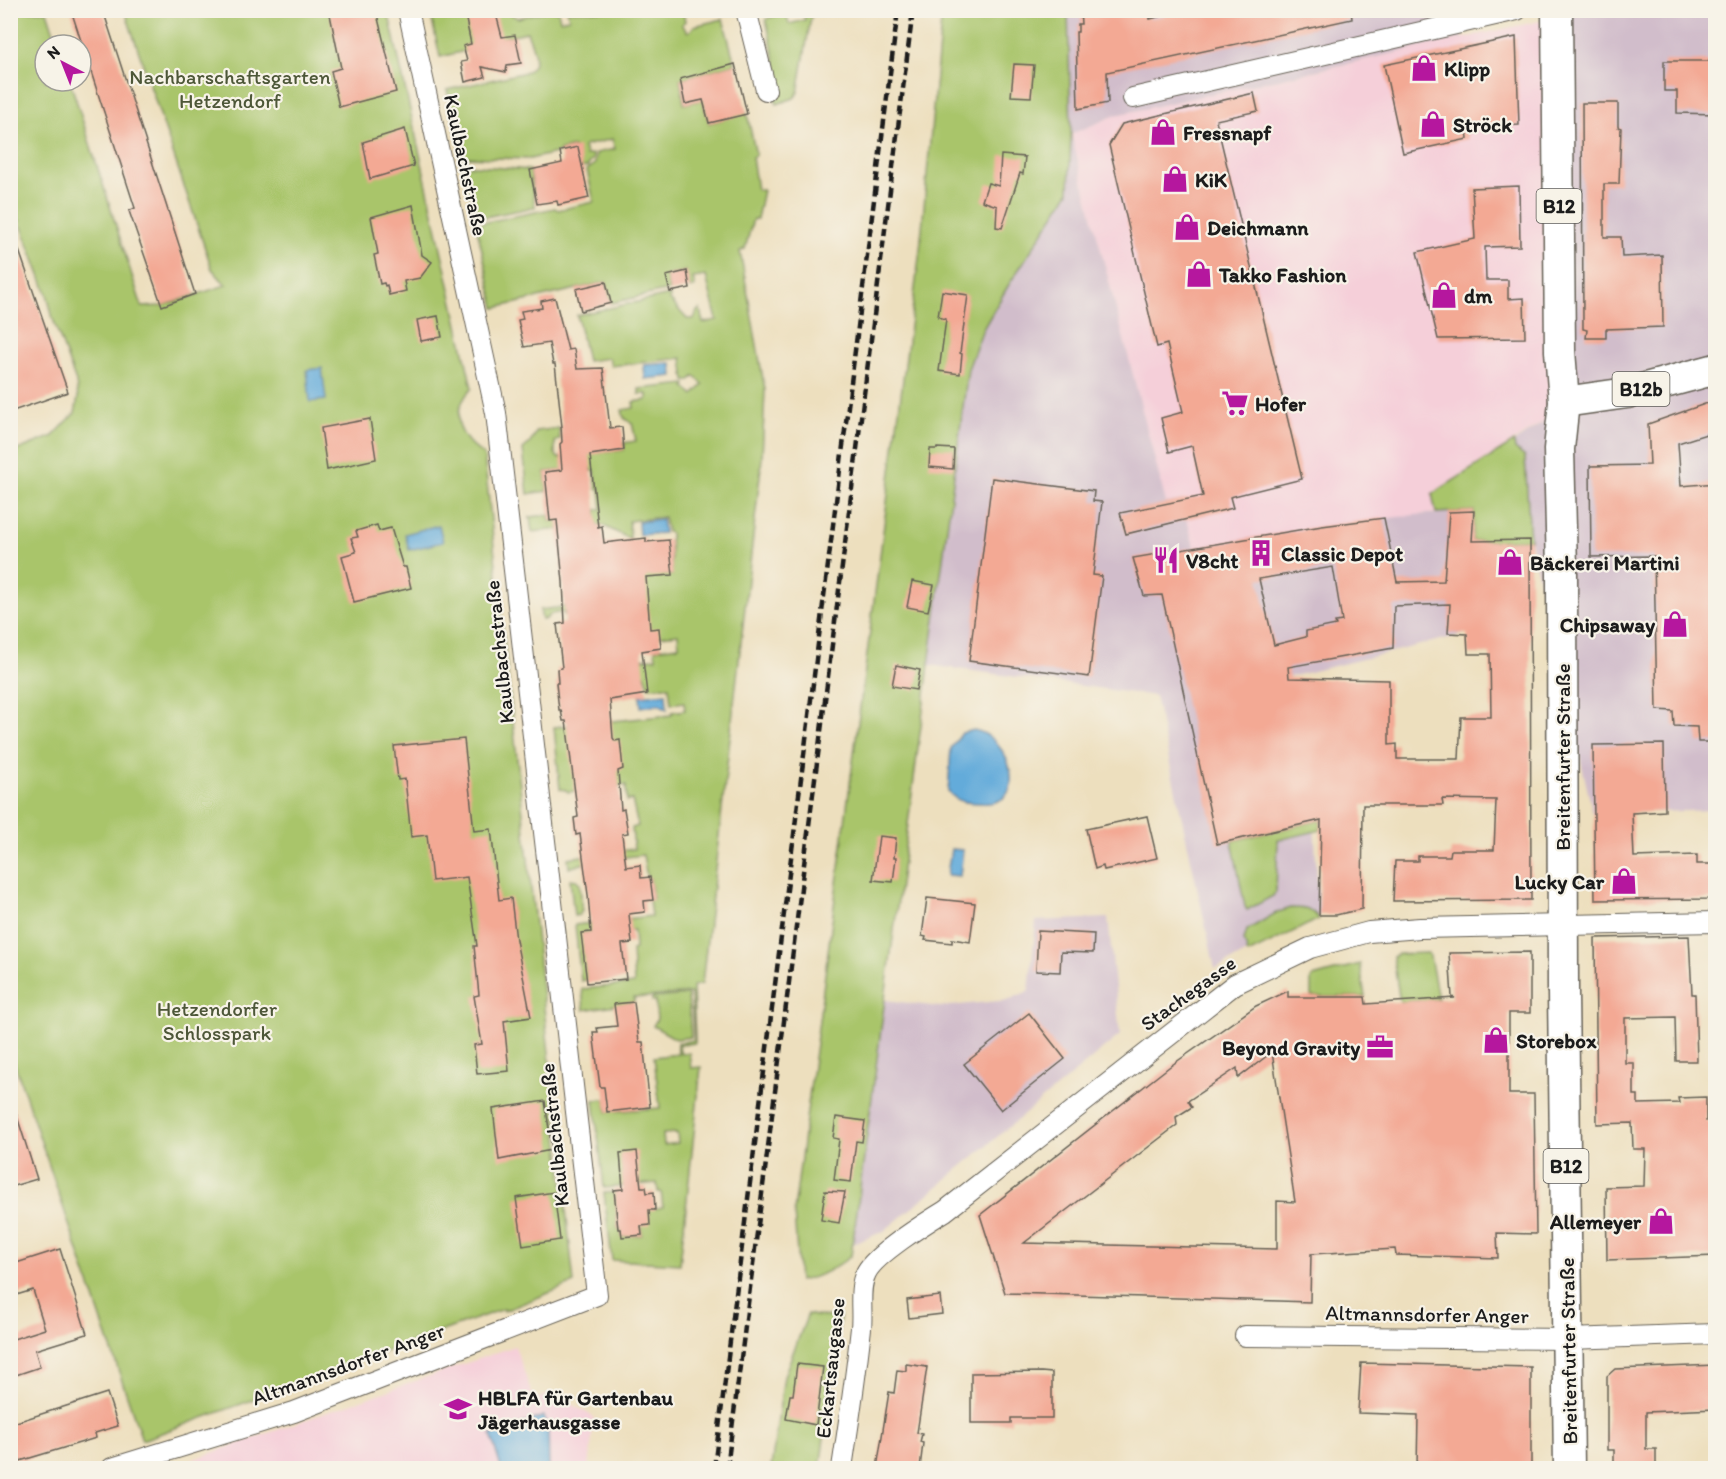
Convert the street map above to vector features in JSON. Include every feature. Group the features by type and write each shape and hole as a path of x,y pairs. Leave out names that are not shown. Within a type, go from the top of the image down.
{"main road":[{"name":"Breitenfurter Straße","path":"1557,10 1560,351 1564,402 1560,456 1569,1468"},
{"name":"B12b","path":"1564,402 1627,393 1716,369"}],"street":[{"name":"Kaulbachstraße","path":"408,10 496,413 597,1295"},
{"path":"746,10 766,90"},
{"path":"1133,98 1516,10"},
{"name":"Stachegasse","path":"865,1273 874,1262 917,1228 945,1211 1235,984 1310,948 1370,932 1420,928 1716,922"},
{"name":"Eckartsaugasse","path":"842,1468 861,1329 862,1287 865,1273"},
{"name":"Altmannsdorfer Anger","path":"112,1468 294,1412 597,1295"},
{"name":"Altmannsdorfer Anger","path":"1245,1336 1568,1339 1716,1334"}],"shaded area":[{"path":"1068,11 1458,11 1462,38 1116,115 1071,134"},
{"path":"1550,11 1715,11 1715,810 1593,814 1530,540 1525,458 1515,449 1514,442 1556,414"},
{"path":"1549,19 1556,414 1432,493 1436,513 1322,526 1194,548 1182,501 1166,504 1071,134 1116,115"},
{"path":"1071,134 1166,503 1182,500 1194,547 1322,526 1415,515 1474,511 1465,634 1285,678 1313,804 1319,915 1215,969 1155,696 929,665 968,369 983,329 1069,192"},
{"path":"1108,918 1120,1035 884,1231 853,1244 885,1000 940,1007 1008,1000 1029,991 1036,921"},
{"name":"HBLFA für Gartenbau Jägerhausgasse","path":"515,1346 534,1400 552,1393 594,1417 589,1468 169,1468"}],"green space":[{"name":"Hetzendorfer Schlosspark","path":"11,11 47,11 54,33 33,33 33,93 74,93 142,307 162,306 226,285 212,269 125,11 388,11 472,388 460,406 459,424 467,440 484,455 574,1283 504,1311 503,1309 142,1440 11,1053 10,453 53,436 75,413 78,398 76,382 53,319 47,294 11,198"},
{"path":"430,11 464,11 466,21 504,11 518,18 546,11 558,11 560,20 569,18 567,11 683,11 685,21 682,25 688,32 694,26 723,19 735,64 680,79 684,104 703,100 709,123 747,113 756,155 752,157 757,190 763,190 757,219 753,219 745,249 740,251 765,390 762,458 702,984 693,986 695,1043 679,1045 680,1053 689,1053 691,1068 701,1067 680,1264 612,1260 604,1193 615,1192 618,1229 621,1229 622,1237 642,1235 641,1226 649,1210 663,1207 657,1183 604,1188 594,1100 606,1099 607,1112 660,1108 654,1057 678,1054 677,1043 694,1040 691,993 634,998 634,1002 584,1010 582,989 634,984 632,950 635,949 634,930 621,931 621,928 582,933 587,980 581,981 575,925 651,916 649,900 653,899 643,855 591,861 569,868 568,858 634,849 632,828 638,826 632,800 627,801 626,785 568,792 560,789 554,727 672,715 672,712 685,710 684,702 671,704 669,686 649,687 645,674 634,675 634,659 656,658 655,649 679,646 678,634 659,636 591,612 551,614 542,620 540,610 618,600 638,575 672,575 670,533 667,532 664,517 629,521 630,539 602,525 532,532 530,517 549,515 550,521 596,516 596,510 602,509 600,489 597,489 595,471 592,471 591,467 545,472 547,491 528,494 523,449 530,443 537,431 559,428 560,439 555,442 555,453 558,458 624,450 624,443 636,441 632,423 624,418 622,410 634,408 633,402 647,400 647,394 639,394 639,389 686,384 685,387 693,395 703,385 695,376 685,381 682,358 611,366 609,358 587,361 577,315 670,295 670,300 687,319 694,319 700,309 703,323 717,320 706,276 693,278 695,287 690,288 686,271 666,276 669,290 611,303 606,282 495,308 476,224 594,202 587,170 595,164 596,153 615,149 612,139 584,146 586,155 593,154 593,159 587,167 579,168 574,147 530,159 462,157 447,90 526,72 534,64 533,48 527,32 464,46 465,51 440,57","holes":["677,1133 678,1143 664,1145 663,1134"]},
{"path":"803,11 812,11 798,93 794,98 777,104 774,95 782,92 766,19 786,12 789,24 805,20"},
{"path":"942,11 1068,11 1071,134 1069,192 983,329 968,369 851,1256 826,1272 799,1281 794,1211 920,250"},
{"path":"464,165 530,170 535,207 475,219"},
{"path":"1514,442 1515,449 1525,457 1530,540 1472,541 1474,511 1436,513 1432,494"},
{"path":"1321,820 1321,830 1278,840 1276,891 1273,896 1247,910 1232,841"},
{"path":"570,879 577,880 580,884 582,911 579,915 574,916"},
{"path":"1290,908 1310,911 1319,919 1248,954 1244,940 1247,930 1276,913"},
{"path":"1427,953 1430,956 1438,999 1400,1002 1393,957 1398,954"},
{"path":"1360,964 1365,997 1311,997 1313,977"},
{"path":"688,995 691,1037 676,1039 653,1026 657,1019 655,1001 652,1001 652,998"},
{"path":"808,1314 840,1317 820,1468 771,1468 784,1376"}],"water":[{"path":"672,363 673,376 645,379 644,365"},
{"path":"322,368 326,400 310,402 307,370"},
{"path":"662,519 664,533 639,535 638,522"},
{"path":"439,525 443,542 409,550 405,534"},
{"path":"666,693 667,709 659,704 641,707 640,696"},
{"path":"974,730 987,735 1006,757 1011,783 1007,794 997,801 963,802 948,792 951,748 962,733"},
{"path":"951,849 963,850 960,876 947,875"},
{"path":"544,1416 548,1426 549,1468 501,1468 491,1435"}],"building":[{"path":"71,10 103,10 195,294 162,306 129,211 135,208 93,78 93,33 78,33"},
{"path":"329,10 376,10 396,92 339,107 331,71 341,68"},
{"path":"464,10 495,10 502,37 515,35 521,63 507,65 506,72 482,67 485,77 465,82 461,62 467,61 463,46 471,44"},
{"path":"1080,10 1149,10 1150,19 1185,10 1351,10 1352,19 1107,72 1108,103 1078,109 1076,32 1078,32 1078,24 1081,24"},
{"path":"1516,37 1519,125 1467,127 1468,139 1403,153 1384,65"},
{"path":"1664,61 1716,61 1716,114 1677,113 1677,91 1664,91"},
{"path":"735,64 747,114 709,123 703,100 685,104 680,79"},
{"path":"1014,64 1034,65 1031,97 1011,96"},
{"path":"1254,93 1258,111 1216,120 1302,479 1230,497 1233,508 1126,534 1120,513 1203,496 1192,446 1169,452 1161,418 1183,412 1167,344 1157,347 1109,145 1122,124"},
{"path":"1582,103 1618,103 1618,127 1621,128 1619,184 1604,184 1604,237 1621,237 1622,257 1662,255 1663,327 1606,329 1606,338 1586,338 1587,330 1583,329"},
{"path":"405,129 414,166 370,179 363,142"},
{"path":"578,147 589,198 558,205 557,201 537,204 530,170 562,163 560,151"},
{"path":"1001,155 1025,157 1023,174 1020,173 1002,228 996,227 997,206 982,201 988,183 999,186"},
{"path":"1519,186 1520,246 1485,247 1486,280 1508,280 1508,299 1524,298 1525,338 1438,339 1417,252 1475,239 1472,188"},
{"path":"413,205 422,255 432,262 420,278 404,281 406,291 389,295 387,285 380,284 374,255 378,254 371,217"},
{"path":"13,233 68,392 10,412 10,234"},
{"path":"687,271 690,288 670,292 666,276"},
{"path":"606,282 611,303 581,311 576,289"},
{"path":"942,291 968,295 960,353 962,354 960,374 939,371 946,319 938,317"},
{"path":"555,298 568,350 574,349 577,369 603,368 610,428 622,427 624,450 590,455 598,527 602,526 604,543 646,538 646,542 669,540 673,575 646,577 650,629 659,628 661,648 642,651 647,694 610,700 613,738 615,741 620,740 623,769 618,771 621,810 624,809 628,833 622,834 626,867 640,865 641,878 650,877 653,900 644,901 645,912 629,914 632,943 622,944 626,979 587,983 581,933 591,932 588,895 580,834 576,835 574,818 578,817 566,721 563,721 561,710 559,710 556,683 558,683 557,669 562,668 557,624 565,623 563,582 557,520 550,521 545,472 562,470 560,444 562,427 555,364 553,364 549,343 524,347 518,320 523,319 521,311 542,308 541,301"},
{"path":"438,316 442,337 421,341 417,320"},
{"path":"1716,400 1716,431 1678,443 1681,486 1716,483 1716,742 1698,742 1697,727 1674,726 1673,711 1657,710 1654,556 1591,557 1590,466 1650,465 1648,424"},
{"path":"370,419 376,459 327,470 321,428"},
{"path":"930,449 954,449 953,469 929,467"},
{"path":"992,478 1094,491 1093,501 1102,502 1093,575 1102,576 1089,677 969,661"},
{"path":"1474,511 1472,541 1530,540 1531,900 1393,901 1395,861 1418,861 1418,856 1450,856 1451,850 1494,850 1496,800 1442,799 1443,805 1363,805 1362,909 1336,915 1319,915 1321,820 1217,844 1162,595 1144,596 1133,558 1322,526 1384,518 1397,582 1444,581 1449,512","holes":["1333,567 1342,621 1335,622 1336,625 1306,631 1306,637 1274,645 1259,579","1450,604 1448,633 1467,634 1468,654 1490,654 1491,717 1461,717 1459,759 1397,759 1397,744 1389,745 1389,680 1289,678 1288,667 1393,648 1394,606"]},
{"path":"377,525 379,531 391,528 403,567 406,567 411,588 354,602 342,556 356,552 351,538 358,537 356,531"},
{"path":"912,581 934,585 928,611 907,607"},
{"path":"896,665 920,670 916,690 892,686"},
{"path":"464,739 474,831 491,829 499,900 511,898 516,940 531,1017 504,1021 509,1071 477,1074 474,1045 482,1044 474,996 479,995 474,946 477,946 467,877 432,881 427,835 411,837 405,779 398,780 394,746"},
{"path":"1664,744 1665,811 1632,813 1634,857 1697,855 1697,864 1716,864 1716,899 1595,900 1593,745"},
{"path":"1147,816 1157,858 1104,870 1103,866 1095,869 1086,829"},
{"path":"879,836 896,838 893,882 873,880"},
{"path":"927,898 975,903 970,942 952,939 952,943 925,940 926,937 922,936"},
{"path":"1038,931 1094,934 1093,953 1061,952 1060,972 1036,971"},
{"path":"1689,936 1692,994 1695,994 1697,1061 1676,1061 1675,1017 1625,1018 1625,1063 1634,1063 1634,1095 1638,1095 1638,1104 1679,1103 1678,1098 1706,1097 1706,1121 1716,1121 1716,1256 1607,1260 1606,1187 1644,1186 1645,1149 1633,1149 1632,1123 1597,1124 1595,938"},
{"path":"1530,952 1530,1013 1509,1013 1509,1094 1534,1094 1536,1234 1497,1233 1498,1258 1396,1255 1395,1249 1311,1254 1310,1302 1005,1293 980,1215 1169,1067 1256,1006 1288,991 1288,997 1365,997 1366,1004 1455,998 1452,997 1449,953","holes":["1272,1052 1295,1202 1277,1201 1277,1249 1024,1243 1177,1125 1176,1117 1192,1107 1188,1101 1237,1068 1238,1078"]},
{"path":"634,1002 639,1042 643,1042 650,1107 607,1112 604,1087 600,1087 593,1032 598,1032 597,1028 617,1026 614,1004"},
{"path":"1029,1013 1065,1059 1001,1110 964,1064"},
{"path":"545,1101 552,1150 499,1160 493,1109"},
{"path":"14,1107 37,1179 10,1187 10,1108"},
{"path":"836,1117 865,1121 862,1142 856,1141 851,1182 834,1180 839,1139 833,1138"},
{"path":"637,1151 641,1187 646,1187 647,1193 654,1192 655,1210 649,1210 650,1225 641,1226 642,1235 622,1237 621,1229 618,1229 614,1190 623,1189 620,1153"},
{"path":"825,1191 845,1192 839,1223 821,1220"},
{"path":"554,1192 560,1240 523,1246 516,1198"},
{"path":"60,1249 87,1334 35,1350 40,1367 10,1377 10,1340 45,1329 33,1290 10,1297 10,1265"},
{"path":"940,1296 942,1314 909,1318 907,1300"},
{"path":"1361,1363 1531,1367 1531,1466 1417,1468 1418,1415 1358,1413"},
{"path":"797,1364 823,1367 816,1425 786,1419 790,1395 793,1395"},
{"path":"906,1364 927,1367 917,1433 922,1434 920,1442 923,1443 920,1468 877,1468 889,1392 894,1393 897,1370 906,1371"},
{"path":"1716,1365 1716,1409 1646,1412 1646,1449 1656,1449 1656,1468 1614,1468 1614,1450 1607,1450 1607,1376 1615,1369"},
{"path":"971,1373 1052,1373 1052,1418 1011,1418 1011,1423 971,1423"},
{"path":"107,1393 118,1426 95,1433 96,1438 20,1461 19,1457 10,1460 10,1424"}],"railway":[{"path":"714,1468 898,10"},
{"path":"727,1468 913,10"}],"place":[{"name":"Klipp","path":"1424,68"},
{"name":"Ströck","path":"1433,124"},
{"name":"Fressnapf","path":"1163,132"},
{"name":"KiK","path":"1175,179"},
{"name":"Deichmann","path":"1187,227"},
{"name":"Takko Fashion","path":"1199,274"},
{"name":"dm","path":"1444,295"},
{"name":"Hofer","path":"1235,403"},
{"name":"Classic Depot","path":"1261,553"},
{"name":"V8cht","path":"1166,560"},
{"name":"Bäckerei Martini","path":"1510,562"},
{"name":"Chipsaway","path":"1675,624"},
{"name":"Lucky Car","path":"1624,881"},
{"name":"Storebox","path":"1496,1040"},
{"name":"Beyond Gravity","path":"1380,1047"},
{"name":"Allemeyer","path":"1661,1221"},
{"name":"HBLFA für Gartenbau Jägerhausgasse","path":"458,1409"}],"park label":[{"name":"Nachbarschaftsgarten Hetzendorf","path":"230,88"}]}
